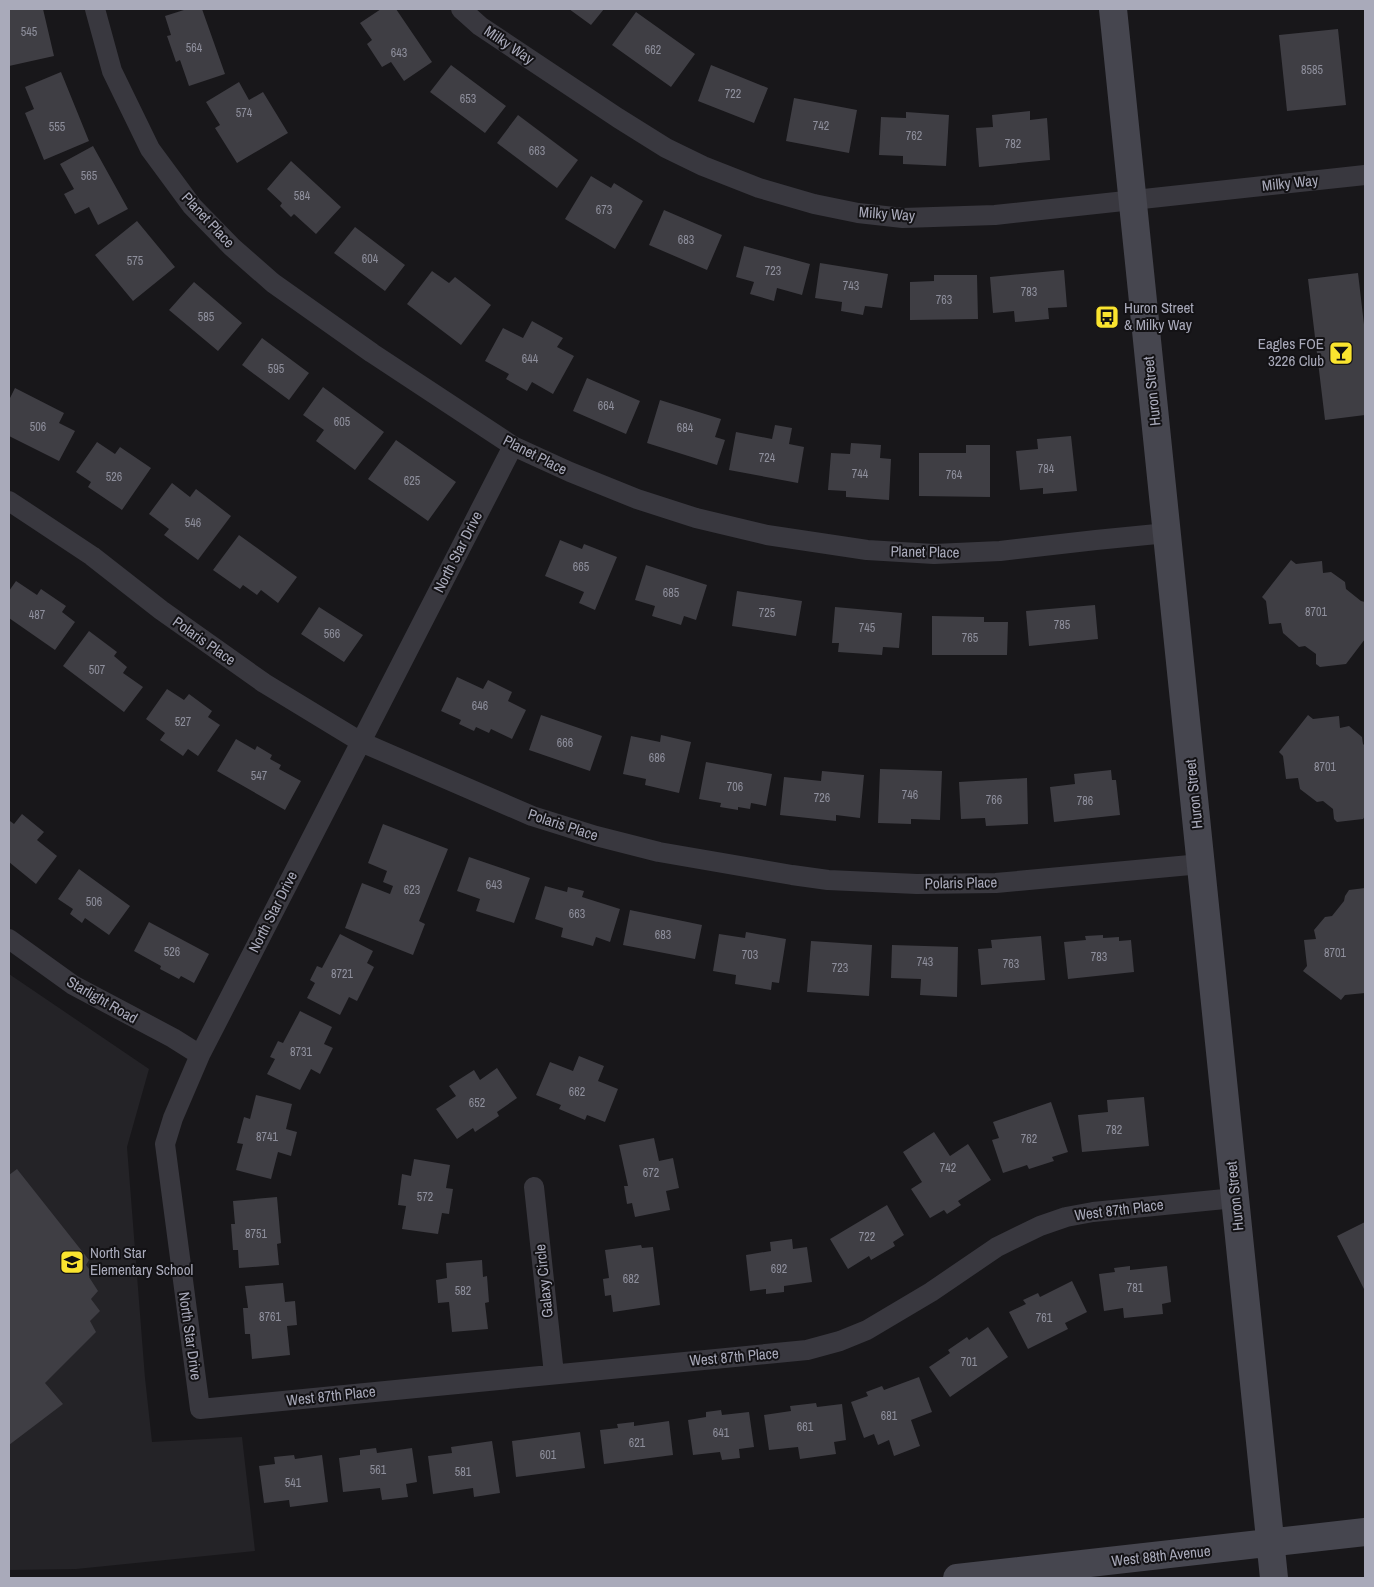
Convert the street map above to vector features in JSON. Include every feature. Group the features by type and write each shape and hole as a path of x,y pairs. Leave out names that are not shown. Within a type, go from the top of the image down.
{"main road":[{"name":"Huron Street","path":"1113,9 1274,1578"},
{"name":"West 88th Avenue","path":"957,1578 1365,1532"}],"street":[{"name":"Planet Place","path":"95,9 97,22 112,71 150,149 192,206 232,247 273,283 372,353 513,446 637,500 696,518 767,534 867,550 934,554 1000,552 1167,533"},
{"name":"Milky Way","path":"461,9 480,26 666,148 703,166 751,185 814,204 858,213 903,218 996,215 1365,175"},
{"name":"North Star Drive","path":"200,1409 164,1144 200,1055 513,446"},
{"name":"Polaris Place","path":"9,501 92,556 161,610 264,683 361,742 532,816 596,836 659,852 828,880 917,884 996,883 1201,864"},
{"name":"Starlight Road","path":"9,939 74,985 173,1038 200,1055"},
{"name":"Galaxy Circle","path":"534,1187 554,1374"},
{"name":"West 87th Place","path":"200,1409 807,1350 840,1341 867,1330 931,1292 998,1246 1040,1226 1066,1217 1093,1212 1235,1198"}],"shaded area":[{"name":"North Star Elementary School","path":"9,974 149,1069 127,1147 145,1378 152,1442 242,1437 255,1551 76,1569 9,1570"}],"building":[{"path":"9,9 43,9 54,56 9,66"},
{"path":"187,9 202,9 225,74 189,86 180,60 176,62 167,36 171,35 165,16"},
{"path":"381,9 396,9 432,62 404,81 391,62 382,67 367,44 372,40 360,23"},
{"path":"569,9 604,9 591,25"},
{"path":"636,12 695,54 671,87 612,45"},
{"path":"1338,29 1346,105 1287,111 1279,35"},
{"path":"451,65 506,106 485,133 430,92"},
{"path":"711,65 768,88 754,123 698,101"},
{"path":"61,72 89,141 44,160 25,113 34,109 25,87"},
{"path":"239,82 249,100 263,92 288,133 237,163 215,128 220,125 206,102"},
{"path":"794,98 857,110 849,153 786,141"},
{"path":"1030,111 1030,120 1047,118 1050,160 979,167 976,128 993,127 992,115"},
{"path":"906,112 949,115 946,166 903,164 903,156 879,155 881,117 906,118"},
{"path":"518,115 578,160 557,188 497,143"},
{"path":"93,146 128,209 98,225 89,207 75,214 64,194 74,189 60,164"},
{"path":"291,161 341,207 316,234 294,214 291,217 280,206 282,203 267,189"},
{"path":"591,176 611,188 614,183 643,201 615,249 565,219"},
{"path":"664,210 722,235 707,270 649,245"},
{"path":"137,221 175,267 133,301 95,255"},
{"path":"355,227 405,265 385,291 334,253"},
{"path":"744,246 810,264 802,295 777,288 774,301 750,294 754,282 736,277"},
{"path":"820,263 888,274 882,308 865,306 863,315 841,311 842,302 815,298"},
{"path":"1064,270 1067,307 1048,308 1049,319 1015,322 1014,311 993,313 990,277"},
{"path":"432,271 449,283 455,277 491,305 461,345 407,304"},
{"path":"1358,273 1365,333 1365,415 1325,420 1308,279"},
{"path":"934,275 977,275 978,319 910,320 910,282 934,281"},
{"path":"194,282 242,323 218,351 169,310"},
{"path":"532,321 563,338 557,347 574,356 553,394 532,382 527,391 506,379 509,374 485,361 503,328 523,338"},
{"path":"262,338 309,373 289,400 242,365"},
{"path":"587,378 640,401 626,434 573,411"},
{"path":"323,387 384,432 355,470 316,441 324,430 303,415"},
{"path":"15,388 64,413 59,423 75,431 59,461 9,436 9,400"},
{"path":"660,400 721,419 715,437 725,440 717,465 647,443"},
{"path":"775,425 792,428 789,444 804,447 798,483 729,470 736,432 772,439"},
{"path":"1071,436 1077,491 1043,494 1043,488 1020,490 1016,451 1038,449 1037,439"},
{"path":"396,440 456,482 428,521 368,479"},
{"path":"97,442 115,454 120,447 151,468 122,510 88,487 91,482 76,472"},
{"path":"851,443 881,445 880,458 891,459 889,500 846,497 846,491 828,490 831,453 850,454"},
{"path":"966,445 990,445 990,497 919,496 919,453 966,453"},
{"path":"172,483 190,497 196,489 231,516 198,560 164,535 169,529 149,514"},
{"path":"239,535 297,577 278,603 261,590 257,595 243,585 240,589 213,570"},
{"path":"560,540 582,549 584,544 617,557 595,610 579,603 584,592 545,576"},
{"path":"1291,560 1296,564 1322,561 1323,573 1331,572 1345,582 1346,589 1365,602 1365,639 1346,664 1320,667 1316,664 1316,654 1305,646 1299,647 1283,633 1281,623 1269,624 1266,601 1262,597"},
{"path":"646,565 707,585 696,620 684,616 681,625 652,616 655,606 635,600"},
{"path":"16,581 37,595 41,589 66,606 62,612 75,622 55,650 9,618 9,591"},
{"path":"737,591 802,601 796,636 732,626"},
{"path":"1095,605 1098,639 1029,646 1026,611"},
{"path":"319,607 363,635 344,662 301,634"},
{"path":"835,607 902,613 899,648 883,647 882,655 838,652 839,643 832,643"},
{"path":"932,616 984,617 984,622 1008,622 1007,655 932,655"},
{"path":"89,631 117,652 114,656 127,667 123,673 143,687 124,712 63,666"},
{"path":"457,677 483,689 488,680 512,692 508,701 526,710 512,739 491,729 489,733 476,727 474,731 459,724 461,720 441,711"},
{"path":"167,689 184,700 189,694 212,711 208,717 220,725 198,756 188,749 183,756 160,740 165,733 146,719"},
{"path":"541,715 602,736 590,771 529,750"},
{"path":"1308,715 1313,719 1339,716 1340,728 1349,726 1362,737 1365,746 1365,816 1363,819 1337,822 1334,819 1333,809 1323,801 1317,802 1300,789 1298,778 1286,779 1283,756 1279,752"},
{"path":"661,735 691,742 679,793 645,785 646,779 623,774 631,736 660,742"},
{"path":"236,739 255,750 257,746 272,755 270,759 281,765 279,769 301,781 285,810 217,771"},
{"path":"706,762 772,774 766,806 751,803 750,809 738,807 738,810 720,807 721,803 699,799"},
{"path":"880,769 942,771 940,820 911,819 911,824 878,823"},
{"path":"1111,770 1112,780 1116,780 1120,815 1054,822 1050,787 1075,784 1074,774"},
{"path":"822,771 864,775 860,818 836,815 836,821 780,815 784,777 821,781"},
{"path":"1027,778 1028,824 986,826 985,818 961,819 959,782"},
{"path":"22,814 44,832 37,840 57,856 36,884 9,862 9,823 10,821 14,824"},
{"path":"383,824 448,849 419,921 425,924 413,955 345,928 362,883 390,894 393,886 383,882 387,871 368,863"},
{"path":"469,857 530,878 514,923 476,911 480,899 457,891"},
{"path":"79,869 130,906 109,935 85,918 82,923 70,914 73,909 58,899"},
{"path":"545,886 567,892 568,887 584,891 582,897 620,909 610,942 596,937 593,946 561,937 563,928 535,919"},
{"path":"1365,888 1365,993 1345,995 1341,1000 1303,971 1307,966 1304,940 1316,939 1314,930 1325,917 1332,916 1344,901 1349,890"},
{"path":"630,910 702,925 695,959 623,945"},
{"path":"149,922 209,954 194,983 181,976 179,979 160,969 161,966 134,951"},
{"path":"746,932 786,939 779,983 772,982 771,990 735,984 736,975 713,971 719,934 745,938"},
{"path":"340,934 373,951 367,963 374,967 357,1001 349,997 340,1015 307,998 315,983 310,980 317,966 322,968"},
{"path":"1103,935 1103,938 1119,937 1119,941 1131,940 1134,972 1068,979 1064,942 1086,940 1085,936"},
{"path":"1041,936 1045,980 981,985 978,949 992,948 991,940"},
{"path":"811,941 872,945 869,996 807,992"},
{"path":"892,945 958,947 957,997 920,995 921,979 891,978"},
{"path":"300,1011 332,1027 324,1044 333,1048 320,1074 311,1069 300,1090 267,1074 275,1059 270,1057 278,1041 283,1043"},
{"path":"579,1056 604,1066 598,1081 618,1089 605,1122 587,1115 585,1120 559,1109 561,1105 536,1095 550,1062 573,1071"},
{"path":"497,1068 517,1098 497,1112 499,1116 475,1132 473,1128 457,1139 436,1109 456,1096 449,1086 474,1070 480,1080"},
{"path":"256,1095 292,1104 286,1129 297,1132 291,1156 278,1152 271,1179 236,1170 243,1144 237,1143 244,1117 250,1119"},
{"path":"1144,1097 1149,1146 1082,1152 1078,1115 1108,1112 1107,1100"},
{"path":"1051,1102 1068,1152 1052,1157 1054,1161 1029,1169 1027,1165 1003,1173 992,1140 999,1138 993,1122"},
{"path":"934,1132 950,1156 968,1144 991,1180 958,1201 961,1205 947,1214 944,1210 930,1218 911,1189 922,1182 903,1152"},
{"path":"654,1138 659,1161 673,1158 679,1188 666,1191 670,1210 635,1217 632,1203 627,1204 624,1186 628,1186 619,1145"},
{"path":"414,1159 450,1165 446,1188 453,1189 449,1214 442,1213 438,1234 402,1229 406,1206 398,1205 402,1174 411,1176"},
{"name":"North Star Elementary School","path":"17,1169 89,1260 86,1265 93,1274 89,1277 98,1291 91,1299 100,1311 90,1321 96,1332 45,1383 63,1404 9,1445 9,1175"},
{"path":"277,1197 281,1243 277,1244 279,1265 239,1268 238,1250 233,1250 231,1224 235,1224 233,1201"},
{"path":"887,1205 904,1235 893,1242 895,1246 871,1260 869,1256 848,1269 830,1239"},
{"path":"1365,1222 1365,1291 1337,1236"},
{"path":"792,1239 793,1249 807,1247 812,1282 784,1286 784,1292 766,1294 766,1289 750,1291 746,1255 771,1251 770,1242"},
{"path":"641,1245 642,1248 653,1247 660,1305 613,1312 611,1295 605,1296 603,1279 609,1278 605,1250"},
{"path":"482,1260 483,1277 487,1276 489,1302 485,1303 488,1329 452,1332 449,1302 438,1303 436,1280 447,1278 446,1263"},
{"path":"1130,1266 1130,1270 1167,1266 1171,1302 1162,1304 1163,1314 1124,1318 1123,1308 1104,1311 1099,1274 1115,1272 1114,1268"},
{"path":"1072,1281 1087,1312 1065,1323 1068,1329 1028,1349 1009,1312 1026,1304 1023,1300 1038,1293 1040,1297"},
{"path":"283,1283 285,1302 295,1301 297,1325 287,1326 290,1355 252,1359 250,1334 245,1334 243,1308 248,1308 245,1286"},
{"path":"988,1327 1008,1357 950,1397 929,1367 950,1353 948,1350 967,1337 969,1340"},
{"path":"919,1377 932,1412 911,1420 920,1446 894,1456 889,1440 878,1445 874,1434 864,1438 851,1402 868,1396 866,1392 882,1386 884,1390"},
{"path":"816,1403 817,1407 842,1404 846,1440 834,1442 836,1454 800,1459 798,1447 769,1450 764,1415 791,1411 790,1406"},
{"path":"721,1410 722,1415 749,1412 754,1447 739,1449 740,1458 722,1460 720,1452 693,1455 688,1420 706,1417 706,1412"},
{"path":"669,1421 673,1455 604,1464 600,1430 618,1428 617,1424 634,1422 634,1426"},
{"path":"580,1432 585,1468 516,1477 512,1441"},
{"path":"492,1441 500,1493 474,1497 473,1488 433,1494 428,1456 452,1453 451,1447"},
{"path":"376,1448 377,1453 412,1448 417,1482 406,1484 408,1497 382,1500 380,1488 343,1492 339,1458 360,1455 360,1450"},
{"path":"294,1455 295,1459 322,1455 328,1502 290,1507 289,1500 264,1503 259,1466 275,1464 274,1457"}],"place":[{"name":"Huron Street & Milky Way","path":"1107,317"},
{"name":"Eagles FOE 3226 Club","path":"1341,353"},
{"name":"North Star Elementary School","path":"72,1262"}]}
